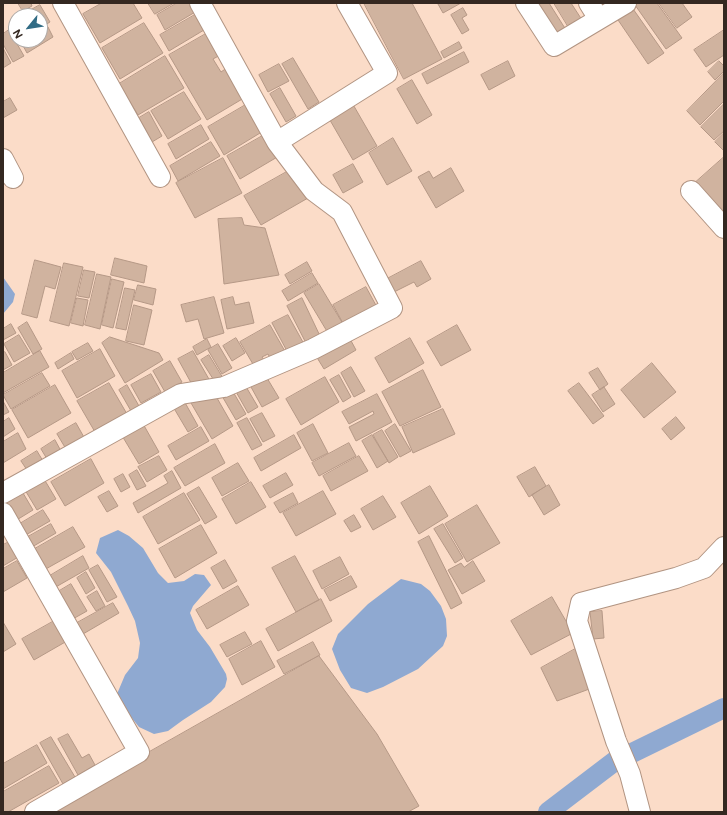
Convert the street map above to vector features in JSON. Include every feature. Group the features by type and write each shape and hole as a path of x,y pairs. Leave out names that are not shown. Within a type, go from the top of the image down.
{"street":[{"path":"63,3 160,177"},
{"path":"3,493 181,394 224,387 313,349 392,308 342,212 314,191 277,142 200,3"},
{"path":"277,142 387,73 347,3"},
{"path":"526,3 554,46 594,11 626,3"},
{"path":"3,159 13,178"},
{"path":"691,191 724,228"},
{"path":"3,513 139,752 35,812"},
{"path":"640,812 630,774 616,741 577,621 580,603 676,578 704,568 724,547"}],"water":[{"path":"3,277 15,294 13,302 3,314"},
{"path":"118,530 129,536 143,548 158,573 168,583 184,581 195,574 204,575 211,585 193,606 190,613 197,630 210,647 226,674 227,679 225,687 211,702 168,731 154,734 139,727 123,707 117,694 125,675 138,658 140,643 135,621 128,606 111,572 96,553 100,538"},
{"path":"401,579 421,584 430,591 441,606 446,619 447,636 443,646 418,669 383,687 367,693 351,688 340,670 332,649 338,634 368,604"}],"building":[{"path":"18,3 31,3 32,6 28,8 21,8"},
{"path":"102,3 133,3 142,18 100,43 83,14"},
{"path":"148,3 174,3 155,14"},
{"path":"177,3 199,3 202,8 165,30 157,15"},
{"path":"364,3 412,3 442,59 404,79"},
{"path":"461,3 443,13 438,4"},
{"path":"536,3 549,3 568,33 559,39"},
{"path":"554,3 571,3 584,23 571,31"},
{"path":"639,3 657,3 682,38 666,49 635,5"},
{"path":"659,3 682,3 692,17 677,28"},
{"path":"40,5 42,8 35,8"},
{"path":"631,6 664,53 648,64 616,17"},
{"path":"463,8 467,15 462,18 469,30 462,34 451,15"},
{"path":"200,12 209,27 169,51 160,35"},
{"path":"144,23 163,53 120,79 102,48"},
{"path":"48,27 53,37 48,40"},
{"path":"724,30 724,55 706,67 694,50"},
{"path":"8,31 8,48 19,48 24,56 13,62 3,44 3,34"},
{"path":"211,31 224,53 213,59 221,72 231,65 249,95 207,120 169,55"},
{"path":"459,42 462,48 444,58 441,52"},
{"path":"3,48 11,63 3,68"},
{"path":"24,48 35,48 27,53"},
{"path":"464,52 469,62 427,84 422,74"},
{"path":"165,56 184,88 138,115 119,84"},
{"path":"293,58 319,102 308,109 282,64"},
{"path":"508,61 515,76 489,90 481,75"},
{"path":"719,61 724,66 724,71 715,80 708,72"},
{"path":"279,64 289,81 268,92 259,75"},
{"path":"724,73 724,101 700,125 687,111"},
{"path":"412,80 432,115 417,124 397,89"},
{"path":"280,88 296,116 286,122 270,94"},
{"path":"184,92 201,119 168,139 151,111"},
{"path":"10,98 17,110 3,118 3,102"},
{"path":"351,101 377,146 353,160 327,115"},
{"path":"249,103 265,130 224,155 208,127"},
{"path":"724,104 724,131 714,140 701,127"},
{"path":"149,112 162,136 152,142 139,118"},
{"path":"201,125 209,139 176,159 168,144"},
{"path":"724,133 724,151 715,142"},
{"path":"266,134 279,156 240,179 227,156"},
{"path":"393,138 412,171 387,185 369,153"},
{"path":"211,142 220,156 178,181 170,166"},
{"path":"724,157 724,212 696,182"},
{"path":"223,158 242,193 195,218 176,183"},
{"path":"353,164 363,182 343,193 333,175"},
{"path":"451,168 464,191 436,208 418,177 429,171 433,178"},
{"path":"292,169 308,198 261,225 244,196"},
{"path":"242,218 244,225 265,228 279,275 224,284 218,219"},
{"path":"115,258 147,266 144,283 111,275"},
{"path":"35,260 61,267 55,289 45,286 37,318 22,314"},
{"path":"421,261 431,279 417,287 414,282 394,292 387,279"},
{"path":"307,262 312,271 290,284 285,275"},
{"path":"64,263 83,267 69,326 50,321"},
{"path":"84,270 95,272 89,298 78,296"},
{"path":"312,273 318,283 288,301 282,291"},
{"path":"97,274 111,277 100,329 85,325"},
{"path":"112,279 124,282 113,328 102,325"},
{"path":"319,284 343,324 328,333 304,293"},
{"path":"138,285 156,289 153,305 134,300"},
{"path":"366,287 378,309 345,327 333,305"},
{"path":"125,288 135,290 126,330 116,328"},
{"path":"214,297 224,333 204,339 198,319 186,322 181,305"},
{"path":"233,297 235,305 249,302 254,323 227,329 221,300"},
{"path":"77,298 88,300 83,326 71,323"},
{"path":"302,298 321,338 307,345 287,306"},
{"path":"134,305 152,310 144,345 126,341"},
{"path":"288,315 304,344 288,353 272,323"},
{"path":"27,322 42,349 33,354 18,328"},
{"path":"11,324 16,333 3,340 3,329"},
{"path":"270,325 286,353 272,362 268,354 262,357 267,365 257,371 240,342"},
{"path":"457,325 471,350 441,366 427,342"},
{"path":"19,335 30,353 14,362 4,344"},
{"path":"110,337 159,353 163,360 125,383 102,343"},
{"path":"349,337 356,350 324,369 316,356"},
{"path":"236,338 245,353 232,361 223,346"},
{"path":"410,338 424,363 389,383 375,358"},
{"path":"207,339 211,347 197,355 193,347"},
{"path":"88,343 93,351 77,360 72,352"},
{"path":"218,344 232,368 222,374 208,350"},
{"path":"100,349 115,376 77,398 62,371"},
{"path":"40,351 49,367 3,393 3,373"},
{"path":"193,351 210,381 195,390 178,359"},
{"path":"5,352 12,365 3,370 3,353"},
{"path":"71,353 74,359 58,369 55,363"},
{"path":"209,355 223,378 215,382 201,360"},
{"path":"170,361 182,382 165,392 153,371"},
{"path":"652,363 676,392 644,418 621,390"},
{"path":"351,367 365,391 354,397 341,373"},
{"path":"598,368 608,384 600,390 589,373"},
{"path":"423,370 441,407 400,426 382,392"},
{"path":"42,373 50,386 11,409 3,395"},
{"path":"151,374 161,392 141,403 131,385"},
{"path":"339,375 351,397 343,402 330,380"},
{"path":"325,377 339,402 301,425 286,399"},
{"path":"267,378 279,398 262,407 251,387"},
{"path":"109,383 127,414 95,432 77,401"},
{"path":"579,383 604,416 593,424 568,391"},
{"path":"55,385 71,413 28,438 12,410"},
{"path":"127,385 139,406 131,411 119,390"},
{"path":"245,385 258,407 248,413 235,390"},
{"path":"604,387 615,404 603,412 592,395"},
{"path":"232,390 246,414 236,420 222,396"},
{"path":"213,391 233,426 212,439 191,403"},
{"path":"377,394 392,422 356,441 349,427 374,414 373,411 349,424 342,412"},
{"path":"183,399 198,426 188,432 172,405"},
{"path":"3,401 9,412 3,415"},
{"path":"443,409 455,434 413,453 402,427"},
{"path":"262,413 275,436 263,442 250,419"},
{"path":"676,417 685,428 671,440 662,429"},
{"path":"9,418 15,429 3,437 3,422"},
{"path":"247,418 262,445 252,450 237,423"},
{"path":"142,422 159,452 139,464 121,434"},
{"path":"76,423 85,439 66,449 57,434"},
{"path":"313,424 328,453 312,461 297,433"},
{"path":"395,424 411,451 400,457 385,431"},
{"path":"201,427 209,441 176,460 168,446"},
{"path":"382,430 398,457 389,463 373,435"},
{"path":"18,433 26,449 3,463 3,442"},
{"path":"294,435 301,448 261,471 254,458"},
{"path":"372,435 388,461 377,468 362,441"},
{"path":"55,440 61,451 47,459 41,449"},
{"path":"349,443 356,456 319,476 312,463"},
{"path":"215,444 225,463 185,486 174,468"},
{"path":"37,451 43,461 27,470 21,461"},
{"path":"159,456 167,470 147,482 138,467"},
{"path":"359,456 368,471 331,491 323,476"},
{"path":"91,459 104,483 65,506 51,482"},
{"path":"238,463 249,481 222,496 212,478"},
{"path":"535,467 546,486 529,497 517,477"},
{"path":"137,470 146,486 137,490 129,475"},
{"path":"172,471 181,488 138,513 133,503 168,483 164,476"},
{"path":"286,473 293,485 270,498 263,486"},
{"path":"123,474 130,487 121,492 114,479"},
{"path":"44,479 56,499 37,510 25,490"},
{"path":"251,482 266,507 236,524 222,499"},
{"path":"549,485 560,505 544,515 532,495"},
{"path":"430,486 448,516 419,534 401,503"},
{"path":"199,487 217,517 205,524 187,494"},
{"path":"109,491 118,506 107,512 98,497"},
{"path":"323,491 336,514 296,536 283,513"},
{"path":"23,493 33,510 15,521 5,503"},
{"path":"184,493 200,520 158,544 143,517"},
{"path":"293,493 298,503 280,513 274,503"},
{"path":"383,496 396,517 373,530 361,509"},
{"path":"477,505 500,543 467,562 445,524"},
{"path":"43,510 50,521 24,536 18,525"},
{"path":"354,515 361,527 351,532 344,521"},
{"path":"51,524 56,533 32,547 26,538"},
{"path":"443,524 463,558 455,563 434,529"},
{"path":"201,525 217,553 175,578 159,549"},
{"path":"73,527 85,547 44,570 33,550"},
{"path":"429,536 462,603 451,609 418,542"},
{"path":"11,541 20,556 3,566 3,545"},
{"path":"83,556 89,568 54,588 48,577"},
{"path":"295,556 319,600 296,612 272,568"},
{"path":"340,557 349,574 322,589 313,571"},
{"path":"225,560 237,581 223,589 211,568"},
{"path":"17,561 27,578 3,592 3,569"},
{"path":"473,561 485,581 462,594 448,570 461,563 464,567"},
{"path":"98,565 117,597 107,602 89,570"},
{"path":"86,572 95,588 86,594 77,578"},
{"path":"351,576 357,587 330,601 324,590"},
{"path":"71,584 87,611 71,620 56,593"},
{"path":"238,586 249,605 207,629 196,610"},
{"path":"97,591 105,606 96,611 87,597"},
{"path":"552,597 573,633 531,655 511,621"},
{"path":"321,599 332,621 278,651 266,629"},
{"path":"113,603 119,613 83,634 77,623"},
{"path":"602,611 604,638 593,639 590,612"},
{"path":"56,620 67,641 34,660 22,639"},
{"path":"3,622 16,644 3,652"},
{"path":"245,632 252,644 227,657 220,645"},
{"path":"261,641 275,667 242,685 229,659"},
{"path":"313,642 320,655 284,674 277,661"},
{"path":"577,648 592,688 557,701 541,668"},
{"path":"319,656 377,734 419,806 408,812 43,812"},
{"path":"68,734 82,758 89,754 95,765 78,775 58,739"},
{"path":"51,737 75,777 63,784 40,743"},
{"path":"37,745 47,763 3,789 3,764"},
{"path":"49,766 59,783 8,812 3,812 3,792"}],"waterway":[{"path":"630,754 724,708"},
{"path":"548,812 615,761"}]}
